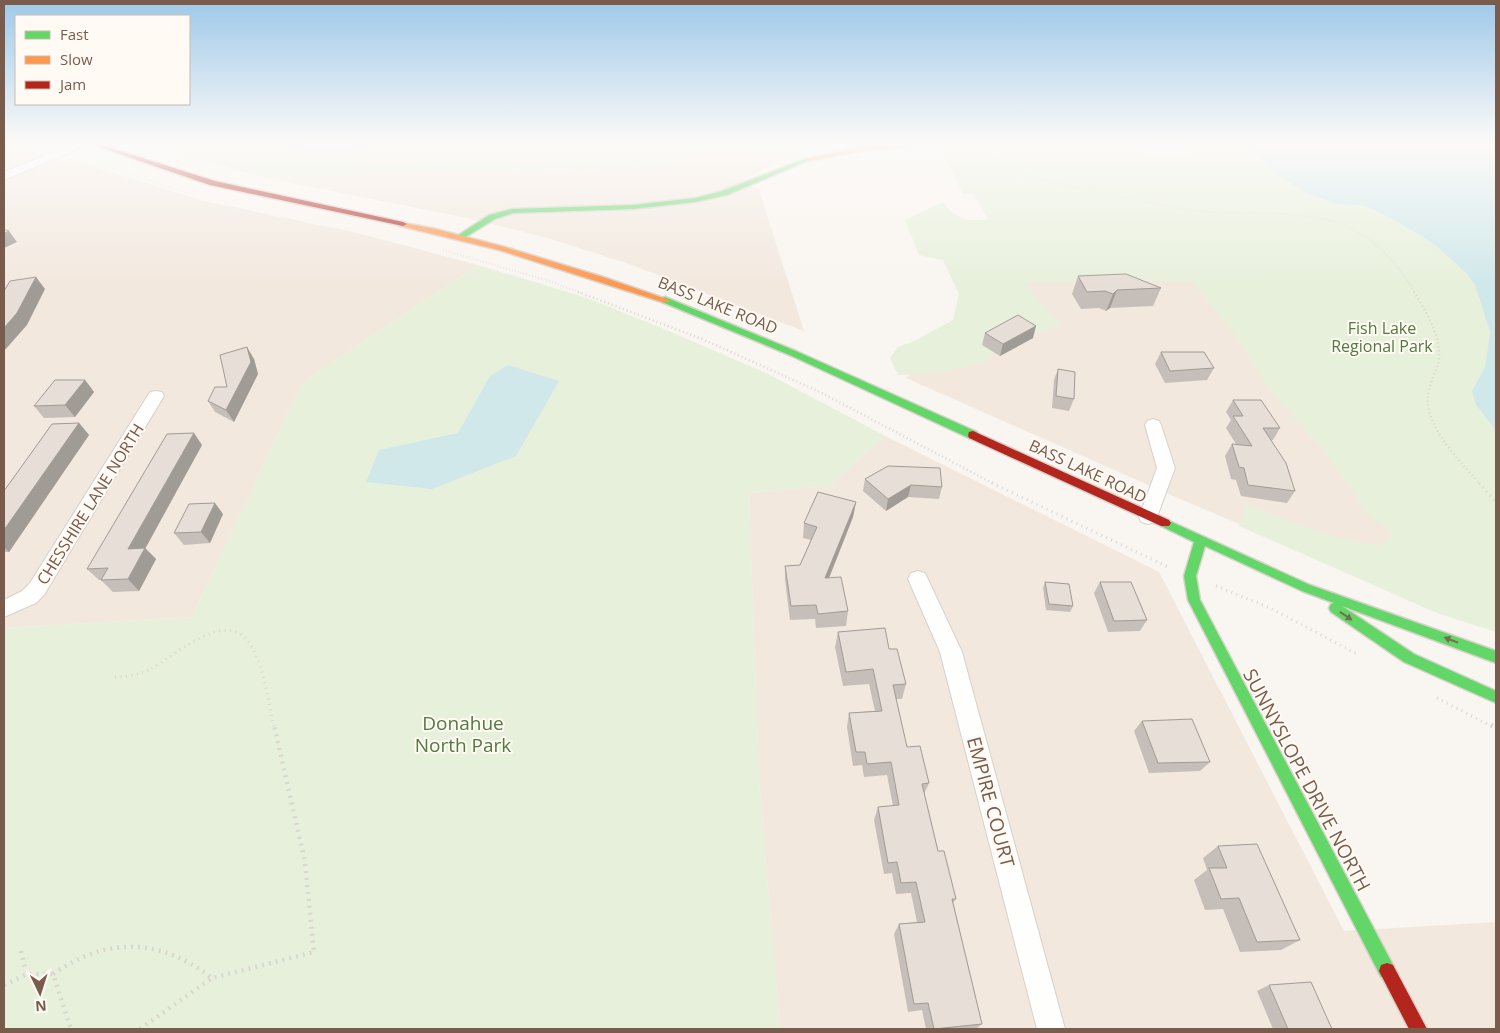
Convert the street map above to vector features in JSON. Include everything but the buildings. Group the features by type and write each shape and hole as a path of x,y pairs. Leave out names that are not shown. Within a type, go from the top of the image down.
{"main road":[{"name":"BASS LAKE ROAD","path":"246,190 462,236 614,282 729,325 1200,542 1306,588 1496,657"},
{"path":"462,236 492,217 512,211 633,207 695,200 731,190"},
{"name":"SUNNYSLOPE DRIVE NORTH","path":"1200,542 1190,576 1194,600 1418,1029"},
{"name":"BASS LAKE ROAD","path":"1306,588 1409,658 1496,697"}],"street":[{"name":"CHESSHIRE LANE NORTH","path":"10,606 29,598 37,590 156,396"},
{"path":"1148,517 1166,468 1153,425"},
{"name":"EMPIRE COURT","path":"918,579 951,652 1051,1029"}],"path":[{"path":"180,190 198,196"},
{"path":"1094,190 1191,209 1272,211 1304,215 1332,221 1371,239 1387,252 1405,275 1435,336 1439,359 1428,394 1428,406 1433,420 1469,471 1496,502"},
{"path":"437,249 557,284 702,339 820,392 960,468 1190,576 1270,608 1360,655"},
{"path":"115,677 129,676 147,670 216,631 232,630 242,633 248,640 262,676 278,744 313,918 314,952 212,978 140,1029"},
{"path":"1435,697 1496,728"},
{"path":"53,974 69,960 115,946 159,950 187,960 212,978"},
{"path":"21,951 26,972"},
{"path":"4,985 26,972 41,971 53,974"},
{"path":"53,974 71,1029"}],"shaded area":[{"path":"4,190 169,190 204,201 358,233 478,265 302,383 192,617 4,628"},
{"path":"328,190 759,190 804,331 632,265 548,238 467,218"},
{"path":"1197,271 1481,626 1180,499 906,378 1022,278"},
{"path":"885,436 1159,572 1344,931 1496,922 1496,1029 780,1029 759,779 749,493 829,486"}],"green space":[{"name":"Fish Lake Regional Park","path":"961,190 1310,190 1339,204 1365,206 1399,223 1434,244 1467,274 1475,285 1490,332 1485,367 1476,405 1496,431 1496,632 1437,613 1239,526 1246,505 1326,535 1382,546 1392,532 1370,516 1325,452 1272,393 1231,329 1192,282 1135,280 1024,283 1062,326 1009,338 986,362 941,373 898,375 890,358 898,347 914,341 953,320 959,294 943,260 919,255 905,220 943,202 957,216 962,218 974,220 988,219 974,194 963,194"},
{"name":"Donahue North Park","path":"478,265 587,298 664,329 768,374 885,436 829,486 749,493 759,779 780,1029 4,1029 4,628 192,617 302,383"}],"water":[{"path":"1302,190 1496,190 1496,431 1476,405 1472,391 1485,367 1490,332 1475,285 1467,274 1434,244 1399,223 1365,206 1339,204 1310,195"},
{"path":"508,365 559,381 516,456 432,489 366,482 379,450 458,433 490,376"}],"traffic: fast":[{"path":"461,236 492,217 512,211 633,207 695,200 731,190"},
{"path":"665,300 795,354 973,435"},
{"path":"1165,523 1306,588 1496,657"},
{"path":"1200,542 1190,576 1194,600 1387,971"},
{"path":"1335,608 1409,658 1496,697"}],"traffic: slow":[{"path":"403,224 502,249 665,300"}],"traffic: jam":[{"path":"246,190 403,224"},
{"path":"973,435 1165,523"},
{"path":"1387,971 1418,1029"}]}
